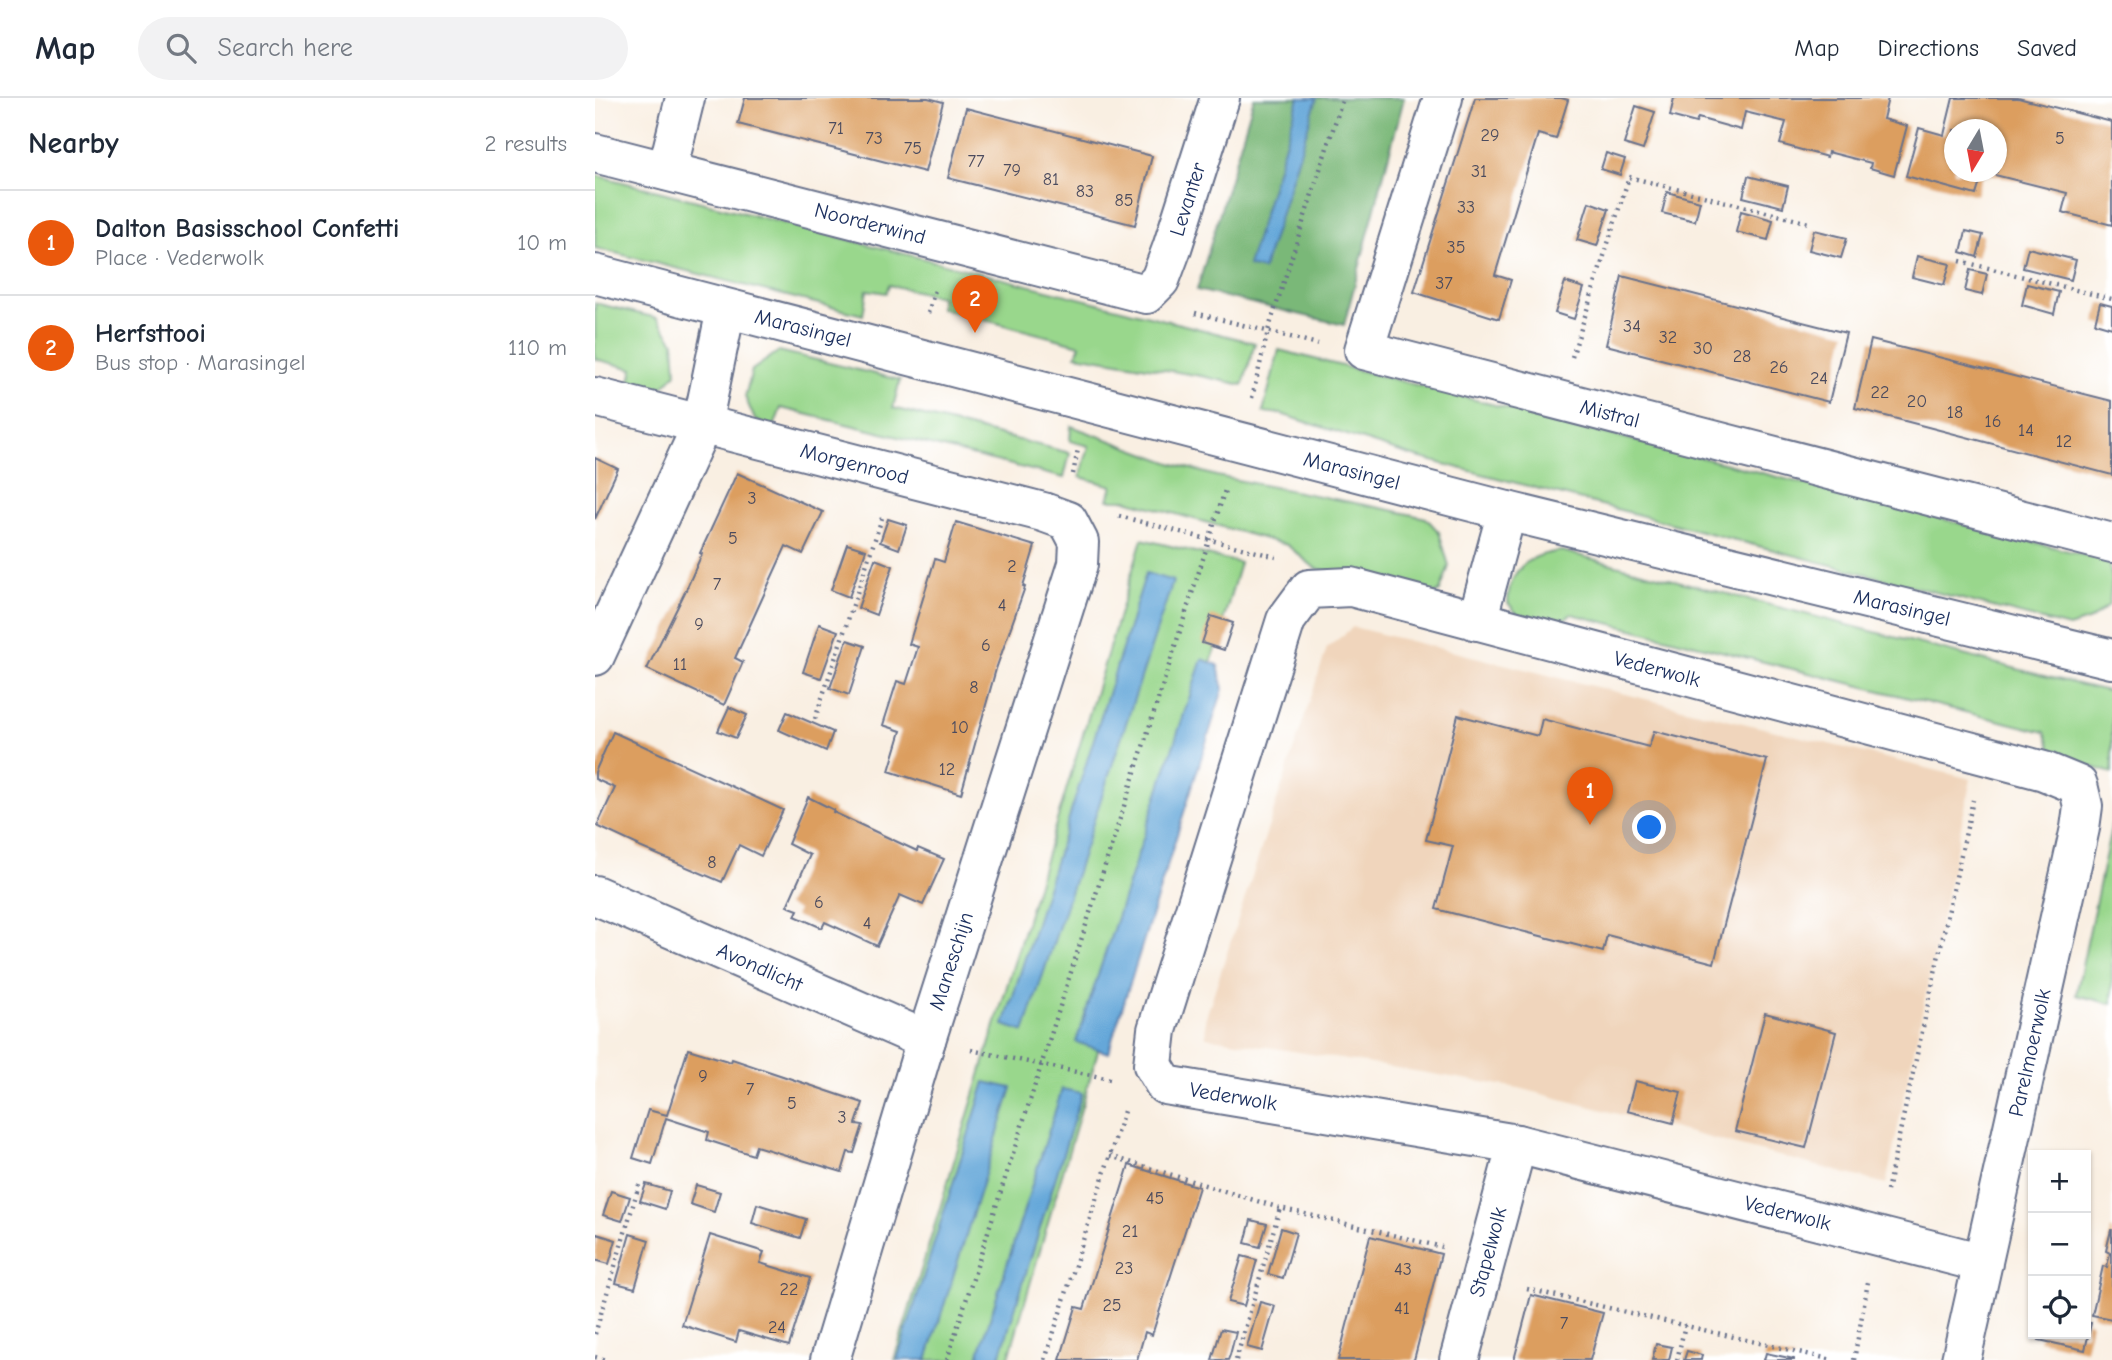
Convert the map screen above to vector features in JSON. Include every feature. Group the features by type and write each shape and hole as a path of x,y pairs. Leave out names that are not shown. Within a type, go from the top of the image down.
{"street":[{"path":"667,171 685,98"},
{"name":"Levanter","path":"1146,294 1160,279 1172,248 1220,98"},
{"path":"1364,350 1443,98"},
{"name":"Noorderwind","path":"595,153 1146,294"},
{"name":"Marasingel","path":"595,274 1239,442 2112,659"},
{"path":"595,656 702,425 726,309"},
{"name":"Mistral","path":"1364,350 2112,542"},
{"name":"Morgenrood","path":"595,397 1044,512 1068,521 1076,548"},
{"path":"1477,621 1507,510"},
{"name":"Maneschijn","path":"830,1360 1076,548"},
{"name":"Vederwolk","path":"1983,1263 1517,1143 1148,1084 1157,1030 1286,620 1309,589 1351,587 2044,771 2078,785 2083,806 2080,828"},
{"name":"Parelmoerwolk","path":"1961,1360 2080,828"},
{"name":"Avondlicht","path":"595,895 926,1040"},
{"name":"Stapelwolk","path":"1459,1360 1517,1143"}],"path":[{"path":"947,1360 1211,539 1268,331 1343,98"},
{"path":"1558,400 1629,177 1809,223"},
{"path":"1960,261 2112,299"},
{"path":"1146,294 1174,308 1340,350 1364,350"},
{"path":"815,719 896,474"},
{"path":"1076,548 1111,514 1280,559 1309,589"},
{"path":"1854,1360 1876,1237 1983,755"},
{"path":"926,1040 1148,1084 1110,1156 1045,1360"},
{"path":"1110,1156 1280,1209 1685,1325 1833,1360"},
{"path":"595,1334 639,1185"},
{"path":"1236,1360 1280,1209"},
{"path":"1677,1360 1685,1325"},
{"path":"595,1357 607,1360"}],"shaded area":[{"path":"1353,627 1971,779 1886,1184 1519,1088 1206,1037 1205,1020 1327,648"}],"green space":[{"path":"1254,98 1404,98 1344,325 1197,290"},
{"path":"595,175 1255,343 1243,385 1076,355 1080,345 940,308 941,297 889,285 886,293 867,290 863,315 595,248"},
{"path":"595,303 657,318 674,342 676,373 661,389 644,393 628,389 633,369 595,359"},
{"path":"1279,350 2108,561 2112,580 2109,605 2090,620 2069,627 1413,456 1281,414 1263,412"},
{"path":"779,351 900,380 893,408 1070,453 1064,478 781,408 774,427 755,420 745,397 752,370"},
{"path":"1071,426 1171,463 1216,476 1426,518 1439,532 1449,566 1440,591 1429,597 1315,568 1287,545 1126,500 1108,500 1112,486 1080,477 1089,446 1070,441"},
{"path":"1142,539 1240,563 1008,1360 894,1360"},
{"path":"1562,551 2112,692 2112,773 2054,756 2045,732 1572,614 1549,628 1525,623 1508,603 1512,581 1523,565 1531,560"},
{"path":"2112,824 2112,1004 2076,995"}],"water":[{"path":"1299,98 1317,98 1263,270 1248,266"},
{"path":"1146,573 1173,581 1024,1032 1004,1025"},
{"path":"1202,659 1218,665 1223,689 1108,1053 1076,1042"},
{"path":"985,1082 1012,1088 927,1360 897,1360"},
{"path":"1062,1089 1082,1093 999,1360 977,1360"}],"building":[{"path":"745,98 928,98 943,102 925,172 738,124"},
{"path":"1475,98 1568,100 1556,139 1538,134 1495,275 1511,280 1499,319 1414,292"},
{"path":"1674,98 1888,98 1883,119 1907,126 1894,175 1870,168 1871,163 1828,152 1827,157 1780,144 1786,122 1745,112 1741,130 1698,118 1696,123 1670,116"},
{"path":"1953,98 2018,98 2112,122 2112,225 2062,212 2067,193 2007,178 2007,119 1948,119"},
{"path":"1636,106 1655,112 1643,150 1624,144"},
{"path":"966,108 1152,156 1135,225 948,178"},
{"path":"1919,128 1944,135 1944,182 1980,182 1976,195 1906,176"},
{"path":"1606,153 1625,159 1620,175 1601,169"},
{"path":"1748,176 1788,186 1783,207 1743,197"},
{"path":"1667,192 1700,201 1695,221 1662,213"},
{"path":"1589,202 1609,209 1597,246 1577,240"},
{"path":"1741,211 1773,220 1768,240 1736,232"},
{"path":"1814,230 1847,238 1841,258 1809,250"},
{"path":"1966,231 1983,235 1977,257 1961,252"},
{"path":"2028,248 2076,260 2071,280 2023,268"},
{"path":"1917,256 1950,264 1944,285 1912,277"},
{"path":"1970,270 1987,274 1982,295 1965,291"},
{"path":"1622,276 1846,333 1829,402 1606,345"},
{"path":"1565,282 1584,288 1574,319 1555,313"},
{"path":"2027,284 2059,292 2054,314 2022,305"},
{"path":"2100,303 2112,306 2112,328 2095,323"},
{"path":"1871,340 2112,401 2112,475 1855,408"},
{"path":"595,458 618,469 595,519"},
{"path":"737,473 823,512 803,554 786,546 735,658 743,662 724,705 647,669 685,592"},
{"path":"888,519 907,525 899,549 880,542"},
{"path":"956,522 1035,546 1023,586 1025,587 996,669 961,794 889,771 901,731 883,725 897,681 906,684 918,647 909,644 935,559 944,562"},
{"path":"847,544 866,550 849,597 831,590"},
{"path":"875,559 893,566 876,615 858,608"},
{"path":"1211,616 1233,623 1224,650 1202,643"},
{"path":"819,624 838,631 821,678 803,672"},
{"path":"847,640 865,646 849,695 830,688"},
{"path":"729,707 747,715 736,738 718,731"},
{"path":"787,712 833,732 826,751 779,730"},
{"path":"1458,715 1538,736 1542,719 1649,747 1654,731 1767,760 1714,963 1607,935 1603,952 1436,909 1453,846 1426,840"},
{"path":"613,732 783,810 761,856 739,845 722,882 597,826 615,788 595,779 595,772"},
{"path":"808,797 834,810 833,812 917,851 918,848 944,859 923,905 900,895 877,946 825,922 822,928 795,916 798,910 787,906 810,855 788,844"},
{"path":"1765,1013 1836,1032 1806,1148 1735,1131"},
{"path":"688,1049 731,1062 732,1059 863,1103 856,1124 863,1125 854,1153 848,1152 842,1172 756,1146 753,1155 707,1140 709,1132 666,1118 652,1164 633,1158 648,1110 667,1115"},
{"path":"1635,1081 1681,1092 1673,1123 1627,1111"},
{"path":"1129,1165 1199,1187 1152,1335 1145,1332 1137,1360 1060,1360 1076,1307 1084,1309"},
{"path":"646,1184 670,1191 665,1209 640,1201"},
{"path":"696,1185 720,1192 714,1212 690,1204"},
{"path":"611,1191 630,1197 622,1221 603,1215"},
{"path":"757,1204 806,1219 800,1238 752,1223"},
{"path":"1251,1220 1267,1224 1260,1247 1245,1243"},
{"path":"1281,1228 1296,1233 1283,1278 1268,1274"},
{"path":"2111,1230 2112,1319 2092,1315 2103,1266 2107,1267 2110,1253 2106,1251"},
{"path":"597,1234 616,1240 609,1264 595,1260"},
{"path":"630,1234 649,1240 635,1288 616,1283"},
{"path":"710,1235 764,1252 760,1263 810,1278 789,1346 739,1331 736,1342 682,1325"},
{"path":"1370,1236 1441,1254 1414,1360 1338,1360"},
{"path":"1242,1256 1257,1260 1244,1306 1228,1302"},
{"path":"1531,1295 1603,1313 1590,1360 1514,1360"},
{"path":"1260,1302 1275,1306 1262,1351 1247,1347"},
{"path":"1221,1329 1236,1332 1230,1355 1228,1360 1212,1360"},
{"path":"2039,1339 2087,1339 2085,1350"},
{"path":"1656,1344 1672,1347 1669,1360 1652,1360"},
{"path":"1687,1351 1702,1355 1701,1360 1684,1360"},
{"path":"1766,1353 1794,1359 1794,1360 1764,1360"}],"place":[{"name":"Herfsttooi","path":"975,333"},
{"name":"Dalton Basisschool Confetti","path":"1590,825"}]}
